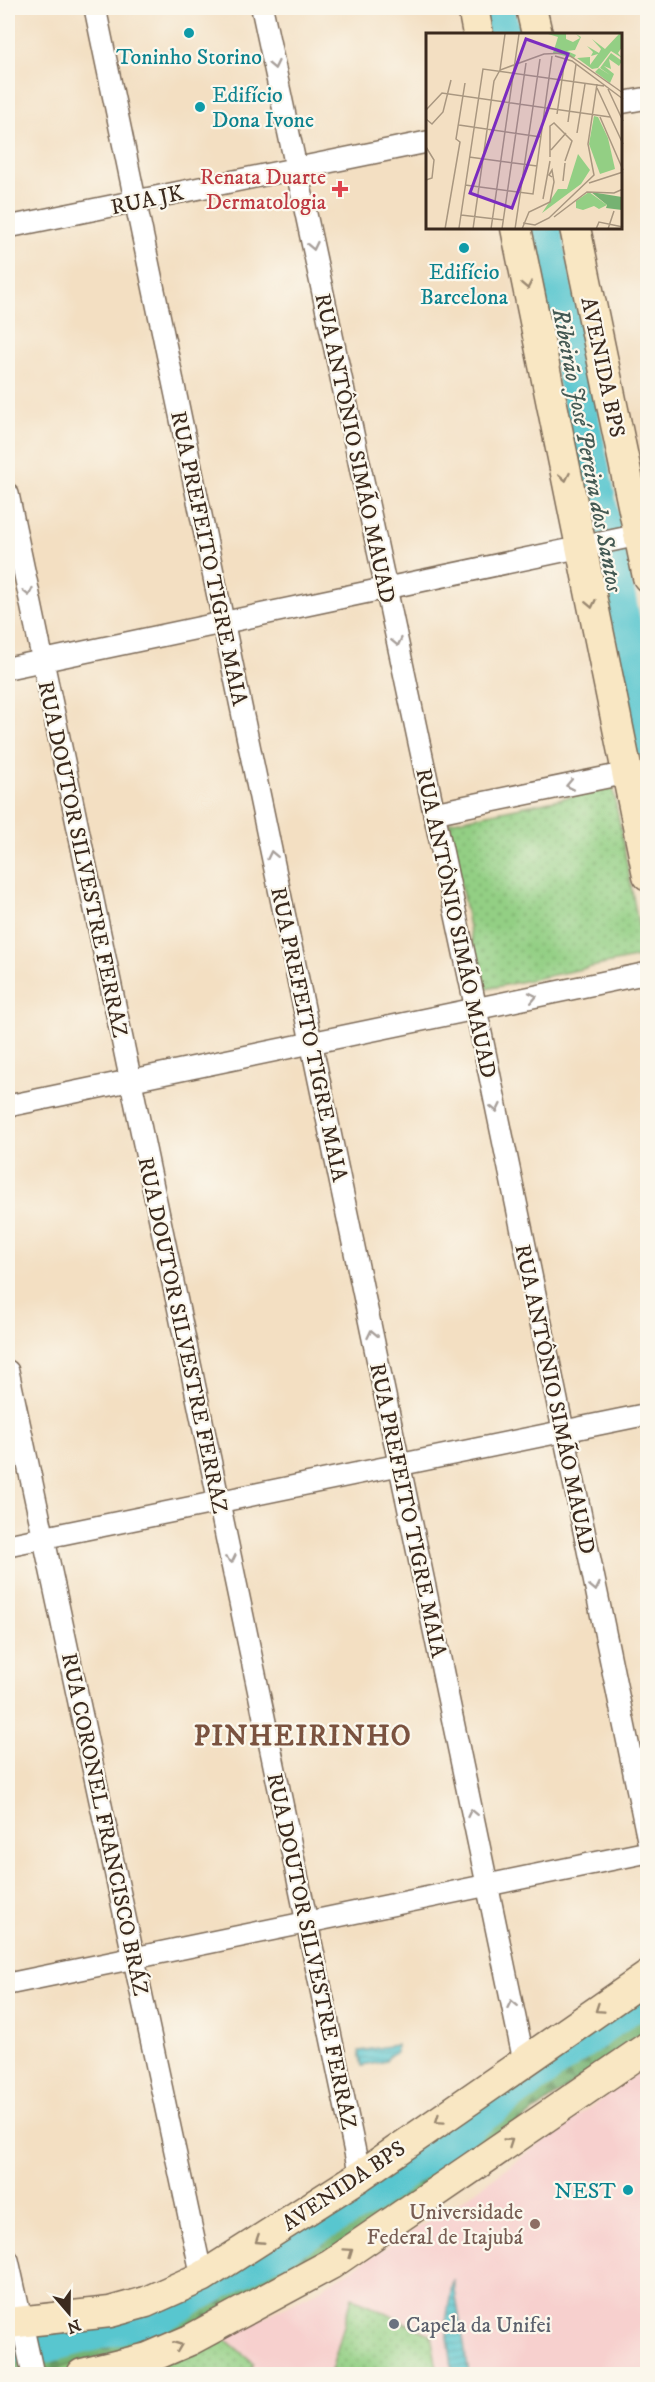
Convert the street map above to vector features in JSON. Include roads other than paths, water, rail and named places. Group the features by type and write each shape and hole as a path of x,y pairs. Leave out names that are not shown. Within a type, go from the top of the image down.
{"main road":[{"path":"472,8 478,33"},
{"path":"531,8 537,33"},
{"path":"516,230 585,546 648,875"},
{"name":"AVENIDA BPS","path":"575,230 648,576"},
{"name":"AVENIDA BPS","path":"17,2326 110,2312 146,2302 202,2277 360,2176 648,1976"},
{"path":"82,2374 148,2358 190,2340 331,2264 648,2047"}],"street":[{"name":"RUA PREFEITO TIGRE MAIA","path":"95,8 524,2061"},
{"name":"RUA ANTÔNIO SIMÃO MAUAD","path":"262,8 476,1010 648,1840"},
{"path":"622,103 648,98"},
{"name":"RUA JK","path":"8,227 426,142"},
{"name":"RUA DOUTOR SILVESTRE FERRAZ","path":"8,494 360,2176"},
{"path":"8,668 638,535"},
{"path":"434,813 627,774"},
{"path":"8,1107 648,973"},
{"name":"RUA CORONEL FRANCISCO BRÁZ","path":"8,1371 202,2277"},
{"path":"8,1545 648,1414"},
{"path":"8,1984 648,1852"},
{"path":"8,2260 17,2326 33,2374"}],"water":[{"path":"396,2045 396,2053 390,2055 386,2061 362,2066 359,2051"},
{"path":"453,2279 469,2374 453,2374 446,2322"}],"waterway":[{"name":"Ribeirão José Pereira dos Santos","path":"498,8 504,33"},
{"name":"Ribeirão José Pereira dos Santos","path":"544,230 648,742"},
{"name":"Ribeirão José Pereira dos Santos","path":"8,2344 42,2347 158,2317 368,2199 648,1994"}],"place":[{"name":"Toninho Storino","path":"189,33"},
{"name":"Edifício Dona Ivone","path":"200,107"},
{"name":"Renata Duarte Dermatologia","path":"340,189"},
{"name":"Edifício Barcelona","path":"464,248"},
{"name":"NEST","path":"628,2190"},
{"name":"Universidade Federal de Itajubá","path":"535,2224"},
{"name":"Capela da Unifei","path":"394,2324"}],"district":[{"name":"PINHEIRINHO","path":"303,1735"}]}
